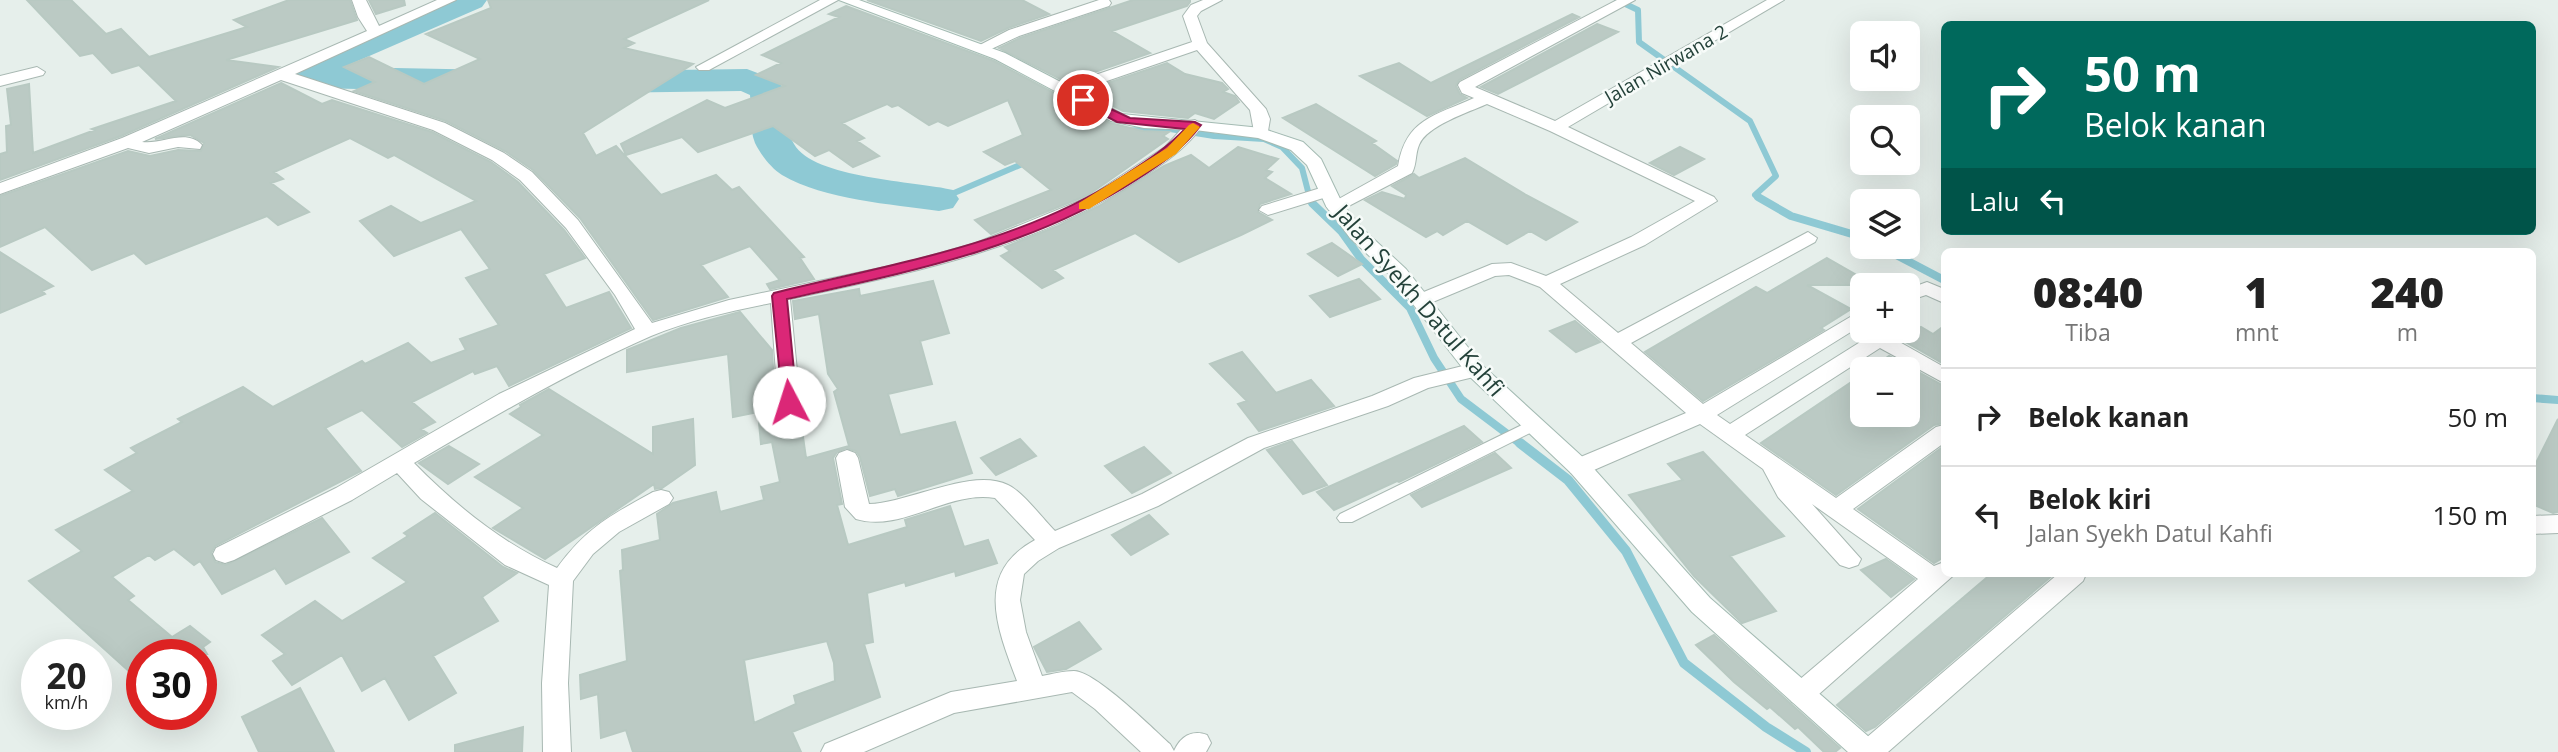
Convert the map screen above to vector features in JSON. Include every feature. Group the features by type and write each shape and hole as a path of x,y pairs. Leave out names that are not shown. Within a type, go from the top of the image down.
{"street":[{"path":"359,0 365,17 375,31"},
{"path":"0,189 128,142 449,0"},
{"path":"704,67 831,0"},
{"name":"Jalan Syekh Datul Kahfi","path":"846,0 982,48 1117,118 1192,130 1261,133 1297,146 1308,153 1326,197 1357,234 1399,273 1421,300 1456,374 1579,467 1701,605 1868,752"},
{"path":"1215,0 1196,8 1190,16 1200,44 1258,109 1262,118 1261,133"},
{"name":"Jalan Nirwana 2","path":"1556,127 1777,0"},
{"path":"1547,284 1638,241 1708,201 1556,127 1468,90 1466,85 1625,2"},
{"path":"982,48 1014,33 1104,3"},
{"path":"1066,90 1200,44"},
{"path":"0,81 37,72"},
{"path":"282,75 386,105 468,138 527,177 558,207 638,313 646,331"},
{"path":"1268,210 1299,200 1326,197 1406,169 1409,146 1425,127 1487,98"},
{"path":"225,554 314,510 507,399 646,331 729,306 907,268 983,247 1095,201 1171,151 1192,130"},
{"path":"128,142 148,150 182,140 194,145"},
{"path":"1616,343 1808,238"},
{"path":"1421,300 1492,270 1511,269 1547,284 1729,435 1940,575 1801,694"},
{"path":"1920,291 1927,288 1941,296"},
{"path":"780,296 789,402"},
{"path":"1579,467 1703,415 1850,335"},
{"path":"1729,435 1850,338"},
{"path":"1890,343 1941,374"},
{"path":"1034,690 1014,640 1008,598 1012,573 1025,557 1051,542 1150,500 1256,443 1456,374"},
{"path":"1837,509 1941,434"},
{"path":"846,458 857,508 864,513 923,503 977,488 995,489 1002,491 1051,542"},
{"path":"398,461 429,493 514,559 561,580"},
{"path":"1769,463 1786,491 1849,559"},
{"path":"557,752 555,683 561,617 561,580 584,548 611,526 661,498"},
{"path":"2536,525 2558,524"},
{"path":"1868,752 2071,577"},
{"path":"835,752 951,704 1080,681 1160,752"}],"lane":[{"path":"1346,518 1527,427"}],"building":[{"path":"27,0 71,0 106,34 121,29 149,57 247,27 234,20 289,0 350,0 357,20 226,60 278,67 121,136 0,180 0,154 7,152 6,126 11,125 7,89 29,84 33,153 95,130 92,129 176,101 139,65 112,73 93,53 80,56"},
{"path":"369,0 404,0 405,5 376,14"},
{"path":"488,0 709,0 624,39 634,43 624,48 693,64 583,133 596,156 616,146 661,195 716,175 732,190 739,187 804,257 800,258 814,279 770,289 767,284 780,280 750,246 701,265 728,297 653,320 580,218 533,170 505,151 446,121 354,91 375,82 344,67 369,57 424,84 480,59 426,34 491,8"},
{"path":"867,0 1022,0 1049,14 1008,28 981,41"},
{"path":"1133,0 1190,2 1187,6 1112,31 1150,53 1066,82 999,48 1020,38"},
{"path":"846,6 994,61 1110,123 1143,131 1169,132 1163,136 1168,139 1088,195 991,234 975,220 1051,190 1015,161 1005,165 984,152 1023,135 1008,100 948,126 938,121 929,125 898,105 892,107 887,104 842,123 864,138 857,141 879,156 853,167 829,150 815,156 773,126 698,152 682,137 626,155 621,144 707,100 725,108 785,86 756,75 781,63 762,55 839,17 829,14"},
{"path":"1572,14 1579,17 1459,80 1456,86 1460,94 1467,98 1427,116 1360,76 1399,63 1431,83"},
{"path":"1597,24 1618,32 1498,94 1481,87"},
{"path":"1167,63 1185,74 1222,83 1228,89 1223,92 1235,96 1239,102 1214,119 1195,113 1188,118 1123,111 1084,91"},
{"path":"281,83 322,104 332,100 432,132 491,162 518,182 564,230 585,258 544,274 566,308 609,292 631,328 509,386 497,366 475,374 473,371 412,402 435,422 421,429 427,433 402,447 362,410 325,428 361,471 215,546 211,553 215,562 226,565 322,518 349,552 286,584 275,568 222,594 200,561 194,565 174,549 155,560 149,555 112,577 134,596 128,600 172,637 190,626 206,639 126,639 126,669 112,656 112,639 93,639 29,581 82,551 56,530 133,491 105,470 137,453 131,448 182,422 178,419 243,387 273,407 362,361 365,364 408,343 431,363 466,350 460,339 499,325 466,278 490,269 461,229 394,256 360,221 391,206 421,223 476,201 394,155 388,158 350,138 274,172 283,179 271,183 309,212 278,225 267,216 146,264 134,253 92,270 45,227 0,247 0,196 128,151 150,156 178,150 201,151 204,143 190,135 155,139"},
{"path":"1316,104 1376,141 1372,143 1397,161 1396,164 1375,176 1283,118"},
{"path":"1238,147 1278,159 1266,170 1272,172 1265,178 1291,194 1260,204 1258,212 1272,220 1241,235 1179,262 1135,233 1053,270 1063,278 1042,288 1001,256 1010,251 1005,247 1099,206 1164,166 1191,155 1209,168"},
{"path":"1680,147 1704,159 1674,175 1650,163"},
{"path":"1465,158 1577,222 1546,240 1530,231 1507,244 1467,221 1443,235 1437,231 1426,237 1365,200 1382,192 1405,199 1406,195 1392,186 1414,174 1419,178"},
{"path":"1332,243 1362,264 1338,276 1308,254"},
{"path":"0,252 53,286 42,291 45,294 0,313"},
{"path":"1827,258 1853,273 1850,273 1850,285 1807,285 1850,310 1821,328 1824,330 1703,401 1645,352 1756,287 1767,293"},
{"path":"1359,279 1380,299 1330,317 1310,296"},
{"path":"933,281 949,333 920,341 932,384 888,394 900,435 955,422 972,473 898,496 895,489 870,496 856,451 846,448 837,452 833,458 842,504 837,505 848,545 907,527 905,520 950,506 964,547 988,540 997,563 956,576 955,571 906,586 905,582 867,593 873,642 864,644 880,697 792,732 801,752 633,752 626,730 601,738 598,694 581,699 580,675 627,661 620,571 623,570 622,550 660,540 657,514 673,503 716,492 720,512 764,500 761,487 780,482 772,442 761,444 758,412 733,417 728,354 627,372 627,350 681,328 740,312 772,350 775,402 779,408 799,408 803,402 801,385 822,411 800,416 806,458 849,446 834,392 838,389 828,374 819,314 795,319 793,301 859,289 860,296","holes":["827,641 834,663 835,681 794,696 796,704 754,723 744,660"]},
{"path":"1575,321 1600,342 1576,352 1550,331"},
{"path":"1921,327 1933,334 1941,328 1941,362 1907,343 1920,343"},
{"path":"1242,352 1276,393 1311,380 1334,406 1259,431 1238,404 1247,401 1210,364"},
{"path":"1920,373 1941,384 1941,424 1934,425 1836,495 1761,443 1850,383 1850,427 1920,427"},
{"path":"549,389 653,454 653,427 693,419 695,465 662,488 655,489 654,484 545,559 493,528 523,508 475,477 543,435 510,414 521,407 520,405"},
{"path":"2558,419 2558,512 2553,513 2536,506 2536,463"},
{"path":"1464,426 1482,442 1399,482 1334,510 1317,492"},
{"path":"1020,439 1036,456 996,475 981,458"},
{"path":"1292,441 1327,485 1303,494 1267,450"},
{"path":"449,446 479,464 448,484 419,463"},
{"path":"1144,447 1171,473 1132,493 1105,466"},
{"path":"1941,448 1941,559 1934,563 1858,509"},
{"path":"1703,452 1784,536 1730,556 1776,611 1742,623 1694,576 1629,495 1683,480 1668,464"},
{"path":"1495,453 1511,468 1422,507 1411,495"},
{"path":"435,513 503,567 517,573 482,597 498,621 433,656 456,693 409,720 385,678 362,691 342,655 292,685 273,661 285,654 262,635 315,601 342,621 407,582 373,558 408,536 404,533"},
{"path":"1149,515 1168,534 1131,555 1112,535"},
{"path":"1886,559 1914,579 1891,597 1861,570"},
{"path":"1987,577 2050,577 1875,727 1866,731 1837,705"},
{"path":"1079,622 1101,649 1066,669 1047,672 1034,647"},
{"path":"1714,635 1840,748 1835,752 1824,752 1798,727 1795,729 1770,707 1767,709 1734,682 1696,645"},
{"path":"300,688 334,752 259,752 242,717"},
{"path":"523,727 522,752 455,752 455,745"}],"waterway":[{"path":"471,0 320,65 312,77 497,81"},
{"path":"1617,0 1638,10 1639,42 1750,121 1776,176 1755,195 1758,197"},
{"path":"599,82 747,80 766,89 774,142 791,164 815,175 850,185 939,199"},
{"path":"1126,131 1164,128 1214,136 1264,139 1282,147 1302,168 1310,199"},
{"path":"940,199 1027,162"},
{"path":"939,199 944,197"},
{"path":"1758,197 1791,216 1850,233"},
{"path":"1310,199 1341,231 1361,259 1410,308 1434,358 1461,399 1522,445"},
{"path":"1904,259 1941,278"},
{"path":"2536,398 2558,400"},
{"path":"1520,443 1568,480 1626,551 1684,663 1766,727 1806,752"}],"slow traffic":[{"path":"1084,206 1171,151 1193,127"}],"route":[{"path":"789,402 780,296 907,268 983,247 1058,218 1095,201 1171,151 1195,125 1130,121 1117,118 1083,100"}]}
